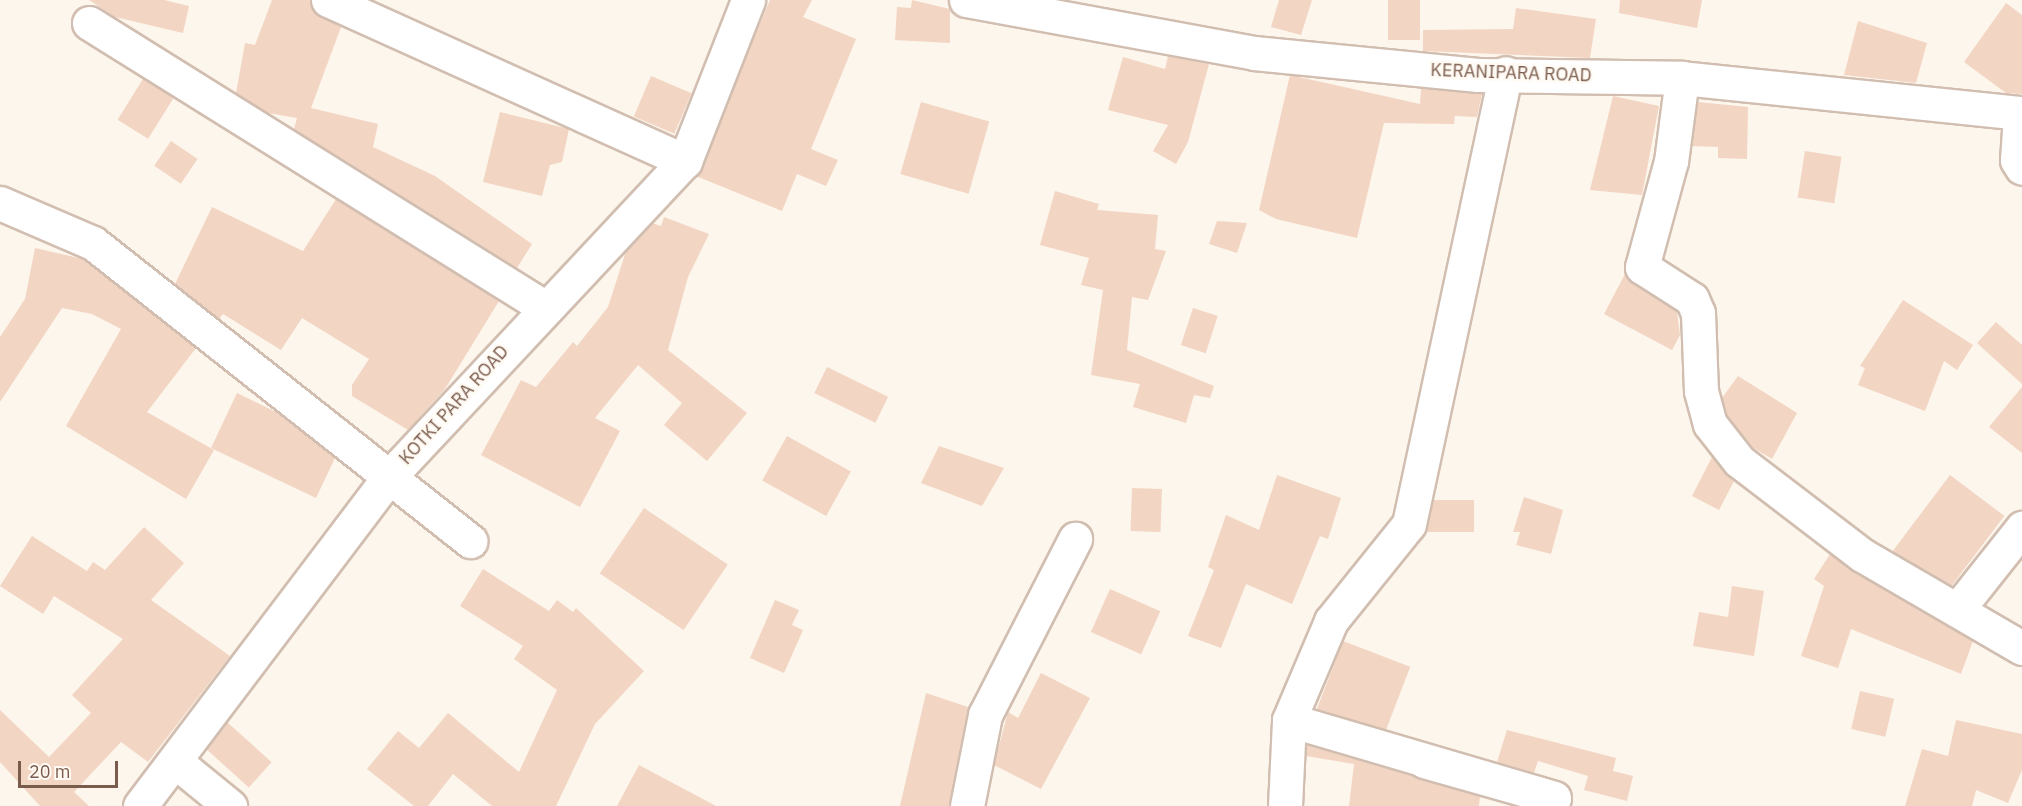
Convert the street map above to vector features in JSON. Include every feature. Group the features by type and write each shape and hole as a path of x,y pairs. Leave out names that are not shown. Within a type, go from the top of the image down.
{"street":[{"path":"328,0 685,161"},
{"name":"KOTKI PARA ROAD","path":"154,802 176,762 389,477 544,306 685,161 748,0"},
{"name":"KERANIPARA ROAD","path":"966,0 1254,53 1478,75 1506,72 1682,78 2021,114"},
{"path":"89,23 544,306"},
{"path":"1285,806 1290,720 1331,621 1409,524 1506,72"},
{"path":"1682,78 1671,161 1642,267 1692,299 1698,313 1701,391 1710,424 1739,461 1862,555 2022,648"},
{"path":"2021,114 2017,160 2022,168"},
{"path":"0,203 93,243 471,541"},
{"path":"1957,610 2022,528"},
{"path":"967,806 985,715 1075,539"},
{"path":"1290,720 1554,798 1424,761"},
{"path":"176,762 230,806"}],"building":[{"path":"89,0 164,0 189,6 183,33 115,17"},
{"path":"272,0 310,0 313,11 341,27 311,108 378,124 373,147 435,176 532,244 517,268 294,129 297,118 268,113 236,93 245,43 255,45"},
{"path":"770,0 812,0 803,17 856,39 811,149 838,160 826,186 797,174 782,211 696,176"},
{"path":"912,0 950,9 950,43 895,40 897,7 911,8"},
{"path":"1279,0 1312,0 1301,35 1271,27"},
{"path":"1388,0 1420,0 1420,40 1388,40"},
{"path":"1620,0 1702,0 1697,28 1619,13"},
{"path":"2006,3 2022,15 2022,94 2006,93 1964,62"},
{"path":"1516,8 1596,19 1590,58 1423,51 1423,30 1513,29"},
{"path":"1858,21 1927,43 1916,83 1844,75"},
{"path":"1168,56 1209,64 1188,142 1176,164 1153,151 1168,125 1108,110 1123,57 1165,69"},
{"path":"1290,75 1420,104 1421,88 1482,94 1477,117 1455,116 1454,124 1384,123 1357,238 1276,219 1259,210"},
{"path":"651,76 692,93 674,134 634,117"},
{"path":"143,79 174,98 148,139 118,120"},
{"path":"1613,96 1659,106 1642,195 1590,190"},
{"path":"921,102 989,122 969,194 900,174"},
{"path":"1698,102 1748,107 1747,159 1718,158 1718,147 1692,146"},
{"path":"500,112 569,129 562,162 550,165 542,196 483,182"},
{"path":"171,141 198,159 181,184 154,166"},
{"path":"1805,151 1842,157 1834,203 1798,197"},
{"path":"1055,191 1099,204 1097,210 1158,215 1155,249 1166,251 1148,300 1132,297 1127,350 1214,386 1210,398 1194,395 1186,423 1133,407 1140,384 1091,375 1103,290 1081,285 1089,258 1040,245"},
{"path":"336,199 499,301 445,389 408,430 352,396 352,385 369,359 302,318 281,350 223,314 219,319 175,284 212,207 303,251"},
{"path":"664,217 709,234 688,277 668,350 747,413 707,461 664,425 682,403 638,365 595,418 620,431 580,507 481,455 521,380 536,387 573,342 577,346 608,307 626,251 652,223 661,226"},
{"path":"1217,221 1247,223 1237,253 1209,244"},
{"path":"35,248 83,259 196,348 147,412 214,450 186,499 66,426 121,329 92,314 62,308 0,402 0,337 25,299"},
{"path":"1625,274 1677,312 1680,335 1672,350 1604,314"},
{"path":"1903,300 1973,345 1957,370 1944,361 1925,411 1858,385 1865,368 1860,366"},
{"path":"1193,308 1218,316 1206,353 1181,345"},
{"path":"1996,322 2022,345 2022,384 1977,343"},
{"path":"827,367 888,397 875,423 814,393"},
{"path":"1738,376 1797,413 1772,459 1752,447 1727,415 1722,398"},
{"path":"2022,387 2022,453 1989,427"},
{"path":"237,393 276,412 335,458 316,498 211,448"},
{"path":"787,436 851,471 826,516 762,481"},
{"path":"939,446 1004,468 982,506 921,483"},
{"path":"1712,457 1734,481 1719,510 1692,496"},
{"path":"1277,475 1341,498 1328,539 1320,536 1292,604 1246,584 1221,648 1188,636 1214,570 1208,567 1226,515 1259,530"},
{"path":"1950,475 2004,516 1947,593 1892,552"},
{"path":"1132,488 1162,489 1160,532 1130,531"},
{"path":"1524,497 1563,510 1551,554 1516,545 1520,532 1513,532"},
{"path":"1433,500 1474,500 1474,532 1426,532"},
{"path":"644,508 728,564 684,630 600,573"},
{"path":"144,527 184,563 151,600 230,656 148,762 121,742 74,792 89,806 40,806 0,762 0,710 49,757 91,713 72,695 123,639 54,596 43,614 0,586 32,536 87,571 93,562 105,570"},
{"path":"1830,554 1973,641 1961,674 1851,629 1838,668 1801,656 1824,586 1814,579"},
{"path":"483,569 549,611 557,600 573,612 576,608 644,671 595,724 556,806 492,806 453,774 428,806 414,806 367,769 398,731 419,748 448,713 519,772 557,690 514,659 523,646 460,606"},
{"path":"1732,586 1764,591 1754,656 1693,646 1699,612 1728,617"},
{"path":"1110,589 1160,611 1141,654 1091,632"},
{"path":"775,600 799,610 792,625 803,630 784,673 750,658"},
{"path":"1343,641 1410,667 1384,735 1317,709"},
{"path":"1041,673 1090,698 1041,789 994,765 1008,712 1018,718"},
{"path":"1860,691 1894,699 1885,737 1851,729"},
{"path":"926,693 968,707 949,806 900,806"},
{"path":"1956,720 2022,734 2022,770 2008,803 1976,790 1972,806 1905,806 1922,749 1948,756"},
{"path":"227,722 272,762 249,787 204,747"},
{"path":"1507,730 1616,758 1613,771 1633,776 1627,801 1584,790 1588,776 1538,761 1534,773 1497,762"},
{"path":"1307,745 1480,796 1479,806 1349,806 1354,764 1306,756"},
{"path":"639,765 716,806 617,806"}]}
